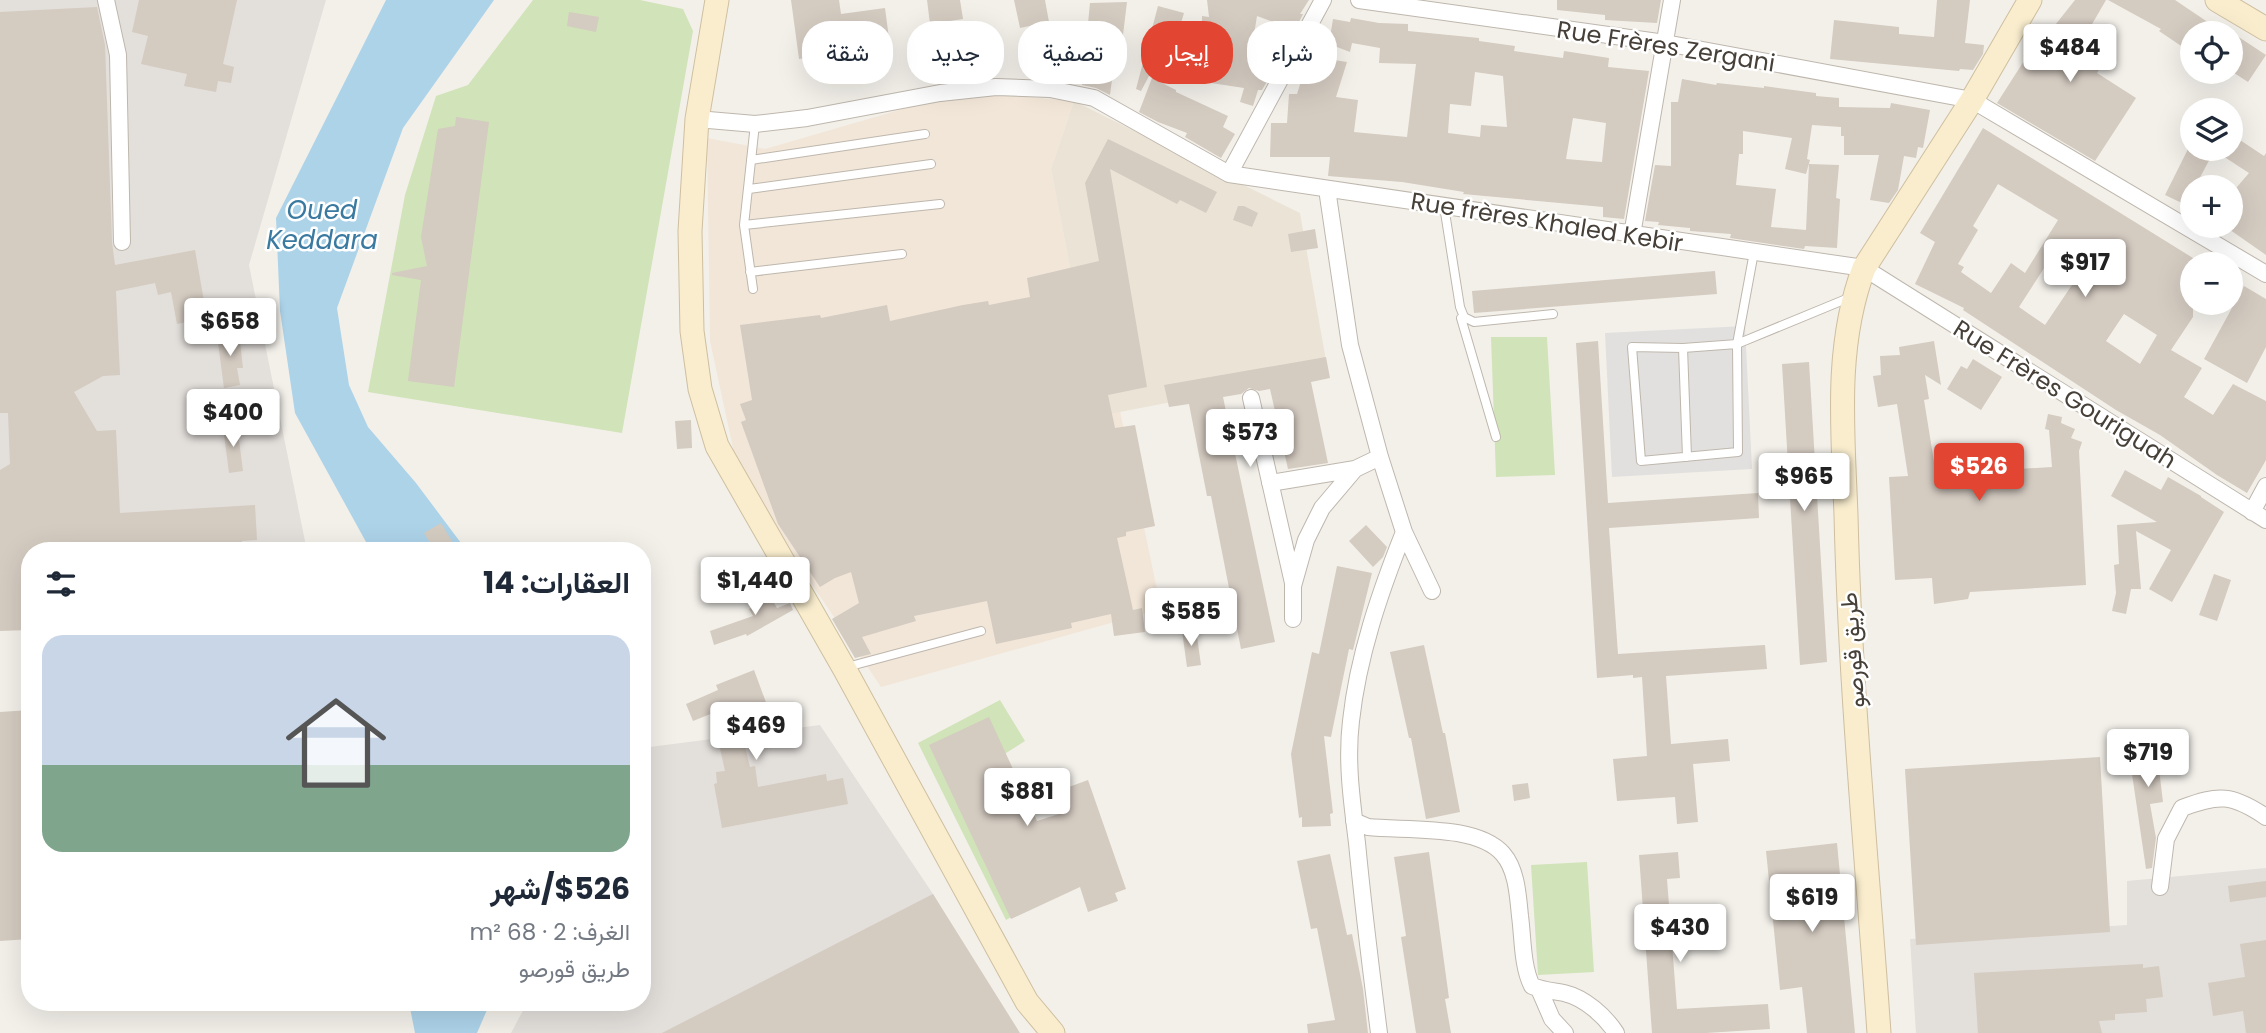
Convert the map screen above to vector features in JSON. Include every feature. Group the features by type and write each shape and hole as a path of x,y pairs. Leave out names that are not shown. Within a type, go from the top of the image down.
{"main road":[{"path":"717,0 697,118 690,231 692,331 700,389 717,446 844,668 1027,1002 1053,1033"},
{"name":"طريق قورصو","path":"1879,1033 1848,602 1842,388 1846,344 1854,296 1864,268 1972,100 2030,0"},
{"path":"2217,0 2266,29"}],"street":[{"path":"106,0 118,55 122,242"},
{"path":"697,118 755,124 807,118 940,93 996,87 1050,89 1094,98 1229,174 1323,0"},
{"name":"Rue Frères Zergani","path":"1359,0 1665,43 1972,100"},
{"path":"1632,235 1672,0"},
{"path":"1972,100 2266,274"},
{"name":"Rue frères Khaled Kebir","path":"1229,174 1864,268"},
{"path":"1327,189 1350,345 1380,457 1404,532 1432,591"},
{"name":"Rue Frères Gouriguah","path":"1864,268 2259,516"},
{"path":"1251,398 1293,586 1293,619"},
{"path":"1270,483 1355,469 1380,457"},
{"path":"1293,586 1306,540 1322,508 1355,469"},
{"path":"2259,516 2266,486"},
{"path":"1379,1033 1350,799 1350,723 1357,679 1370,629 1404,532"},
{"path":"2160,887 2166,839 2182,808 2211,797 2244,802 2266,817"},
{"path":"1354,821 1379,828 1462,833 1486,842 1504,854 1517,889 1532,986 1569,994 1584,1002 1600,1013 1616,1033"},
{"path":"1539,989 1552,1019 1565,1033"}],"lane":[{"path":"753,289 744,225 755,124"},
{"path":"751,160 925,134"},
{"path":"749,189 931,164"},
{"path":"744,225 940,204"},
{"path":"1444,206 1460,307 1464,317 1474,322 1553,314"},
{"path":"1754,252 1737,344 1738,452 1641,461 1632,347 1683,348 1737,344 1854,296"},
{"path":"750,272 902,254"},
{"path":"1464,317 1461,318 1496,437"},
{"path":"1683,348 1687,457"},
{"path":"844,668 981,631"}],"shaded area":[{"path":"0,0 326,0 249,265 305,542 21,542 21,572 0,621"},
{"path":"992,94 1074,101 1051,169 1099,416 1120,411 1161,609 881,687 739,476 710,341 707,138 765,149 937,99"},
{"path":"1074,101 1300,213 1328,372 1099,416 1051,169"},
{"path":"1745,326 1752,469 1612,477 1605,333"},
{"path":"820,725 933,894 1003,1023 1012,1033 511,1033 523,1011 651,1011 651,747"},
{"path":"2266,868 2266,1033 1916,1033 1910,939 2127,925 2127,881"}],"green space":[{"path":"533,0 640,0 683,9 693,31 622,433 368,392 405,195 436,96 468,85"},
{"path":"1491,337 1547,337 1555,475 1496,477"},
{"path":"1000,700 1025,741 984,767 1057,891 1006,920 918,743"},
{"path":"1587,862 1594,972 1538,975 1531,865"}],"water":[{"name":"Oued Keddara","path":"386,0 494,0 403,128 337,308 349,385 368,427 416,483 460,542 366,542 295,413 280,311 276,218"},
{"path":"411,1011 487,1011 477,1033 415,1033"}],"building":[{"path":"139,0 237,0 223,64 234,67 231,83 218,81 216,92 184,86 187,74 141,64 148,36 132,32"},
{"path":"791,0 839,0 841,14 885,8 887,21 802,21 802,59 799,59"},
{"path":"927,0 960,0 963,19 930,21"},
{"path":"1014,0 1045,0 1049,21 1018,21"},
{"path":"1207,0 1309,0 1300,14 1303,14 1300,21 1271,21 1257,16 1256,21 1247,21 1247,84 1266,84 1262,90 1258,90 1253,106 1240,102 1244,88 1218,84 1233,84 1233,21 1202,21 1202,16 1209,17"},
{"path":"1557,0 1661,0 1657,23 1605,20 1605,15 1557,10"},
{"path":"1937,0 1970,0 1965,43 1984,45 1983,54 1973,70 1830,59 1834,20 1899,27 1899,34 1934,37"},
{"path":"2075,0 2106,0 2091,26 2116,41 2097,73 2136,98 2095,161 1997,103 2040,36 2044,39"},
{"path":"2108,0 2175,0 2206,21 2180,21 2180,45 2159,31 2161,29"},
{"path":"1127,2 1125,21 1088,21 1090,3"},
{"path":"1158,6 1184,13 1182,21 1154,21"},
{"path":"97,7 105,45 115,265 195,250 204,301 194,303 197,320 177,324 171,292 158,295 155,283 116,291 120,375 103,376 74,392 97,431 116,430 120,513 255,505 257,540 21,542 21,630 0,631 0,470 10,464 8,413 0,413 0,12"},
{"path":"569,12 599,17 596,32 567,26"},
{"path":"1351,18 1408,24 1408,31 1479,38 1479,41 1515,46 1514,51 1563,58 1564,51 1609,58 1608,67 1649,71 1624,219 1603,217 1603,207 1463,194 1464,192 1402,182 1328,176 1330,157 1270,157 1271,123 1287,123 1289,94 1297,94 1300,84 1337,84 1337,60 1347,62 1336,97 1358,100 1354,132 1407,137 1416,64 1379,63 1380,48 1352,43 1350,52 1337,47 1337,21 1333,19 1350,22","holes":["1475,72 1503,76 1507,127 1481,125 1480,137 1448,133 1450,104 1471,106","1573,118 1606,123 1602,162 1566,159"]},
{"path":"2243,40 2266,55 2248,82 2243,79"},
{"path":"1141,70 1141,84 1145,84 1141,91 1136,89"},
{"path":"1682,79 1716,85 1764,86 1816,93 1816,96 1839,98 1839,107 1890,108 1891,103 1930,110 1923,148 1918,147 1916,158 1904,156 1898,190 1889,203 1870,200 1879,155 1844,155 1841,127 1812,125 1807,159 1810,160 1806,174 1785,169 1792,138 1743,131 1743,154 1739,154 1736,185 1776,189 1771,227 1806,230 1809,164 1839,165 1836,198 1840,199 1837,248 1805,246 1804,249 1730,238 1731,234 1658,225 1659,222 1645,221 1655,165 1671,166 1671,102 1678,102"},
{"path":"1111,84 1110,95 1096,88 1082,85"},
{"path":"1150,84 1164,84 1228,116 1223,127 1235,134 1221,158 1185,137 1187,133 1139,112"},
{"path":"456,117 489,122 454,387 408,381 421,280 392,273 427,266 421,237 438,129 455,126"},
{"path":"1983,128 2183,252 2180,252 2180,315 2193,317 2171,350 2202,368 2184,397 2213,415 2233,384 2266,401 2266,460 2247,493 1963,310 1964,308 1915,284 1935,242 1920,233","holes":["1998,184 2058,220 2025,273 2011,263 1991,293 1961,272 1964,267 1958,264 1978,230 1973,226","2050,259 2078,276 2045,325 2019,307","2124,314 2157,335 2140,364 2106,341"]},
{"path":"1108,139 1217,192 1206,213 1180,200 1177,204 1110,169 1147,387 1108,395 1115,428 1135,425 1155,526 1126,532 1126,536 1117,538 1133,610 1142,608 1145,632 1114,636 1111,614 1071,623 1072,628 996,644 987,601 914,616 916,621 862,637 871,654 855,658 832,619 859,603 851,572 820,587 778,524 741,422 746,420 740,404 752,400 740,325 820,315 821,318 887,305 890,321 963,305 988,301 989,305 1030,297 1027,278 1099,261 1085,183"},
{"path":"2243,142 2264,156 2266,153 2266,255 2242,238 2243,180 2249,173 2230,161 2243,161"},
{"path":"2182,161 2209,161 2201,175 2180,175 2180,202 2165,195"},
{"path":"1238,206 1258,213 1252,227 1233,220"},
{"path":"1315,229 1318,248 1291,252 1288,234"},
{"path":"1715,271 1717,294 1474,313 1472,291"},
{"path":"2243,288 2266,299 2266,347 2247,383 2204,359 2228,315 2243,315"},
{"path":"239,333 243,368 237,368 240,385 224,388 217,335"},
{"path":"1598,341 1608,503 1758,493 1759,518 1609,528 1618,654 1765,645 1767,669 1666,676 1671,744 1728,739 1730,761 1693,764 1698,822 1677,824 1675,797 1617,801 1613,759 1647,756 1642,677 1633,678 1633,675 1597,678 1576,343"},
{"path":"1934,341 1941,385 1925,375 1929,399 1924,400 1936,474 2052,467 2049,430 2045,429 2048,414 2062,417 2061,423 2075,429 2071,438 2082,442 2079,451 2086,585 1970,592 1968,599 1934,604 1932,578 1895,580 1889,477 1908,476 1897,404 1878,407 1873,376 1881,375 1880,356 1900,355 1899,347"},
{"path":"1326,357 1330,378 1311,382 1328,463 1288,469 1270,389 1259,391 1249,388 1241,394 1223,397 1275,642 1241,649 1211,496 1207,496 1189,404 1169,407 1164,385"},
{"path":"1973,359 2002,377 1981,410 1947,389 1961,366 1967,369"},
{"path":"1809,362 1827,662 1800,665 1782,364"},
{"path":"691,420 692,448 677,449 675,421"},
{"path":"237,425 243,471 229,473 223,427"},
{"path":"2125,470 2161,490 2168,477 2224,512 2172,602 2149,589 2171,550 2136,531 2141,589 2131,589 2126,614 2112,611 2116,593 2114,565 2119,564 2117,525 2157,522 2111,496"},
{"path":"441,523 453,542 430,542 424,533"},
{"path":"1366,525 1387,547 1383,557 1373,567 1349,541"},
{"path":"1337,566 1372,573 1353,650 1349,649 1331,737 1324,736 1333,813 1330,814 1331,826 1302,827 1291,754 1312,652 1319,654"},
{"path":"2214,574 2231,580 2217,621 2199,615"},
{"path":"777,579 785,592 772,599 777,608 790,603 793,610 747,636 746,634 714,645 710,631 753,616 749,609 770,597 764,585"},
{"path":"1196,629 1201,665 1187,667 1182,631"},
{"path":"1424,645 1460,812 1426,819 1411,738 1390,652"},
{"path":"754,670 770,713 740,725 750,767 755,766 758,787 826,774 827,781 843,778 848,804 722,828 714,784 717,783 716,772 725,771 719,744 725,743 718,711 693,721 686,704 718,690 716,685"},
{"path":"21,711 21,940 0,941 0,712"},
{"path":"989,717 1037,821 1062,813 1055,792 1088,780 1126,889 1115,893 1118,901 1088,912 1080,887 1011,919 929,745"},
{"path":"2171,743 2171,768 2159,769 2163,802 2150,804 2156,838 2152,868 2146,869 2128,747"},
{"path":"2100,757 2110,932 1916,945 1905,769"},
{"path":"1528,783 1530,798 1514,801 1512,785"},
{"path":"1837,843 1855,1033 1807,1033 1802,987 1780,990 1766,851"},
{"path":"1429,852 1449,998 1445,999 1451,1033 1416,1033 1401,937 1406,936 1394,857"},
{"path":"1678,852 1680,878 1667,879 1677,1009 1768,1004 1770,1029 1652,1033 1639,855"},
{"path":"1330,854 1347,935 1352,934 1368,1033 1308,1033 1307,1024 1335,1020 1317,928 1311,929 1297,861"},
{"path":"2266,881 2266,897 2230,902 2228,886"},
{"path":"933,894 1020,1033 662,1033"},
{"path":"2266,940 2266,1033 2246,1033 2243,1011 2213,1016 2208,983 2245,977 2240,944"},
{"path":"2143,964 2143,968 2159,966 2163,997 2146,999 2147,1012 2115,1014 2115,1020 2099,1021 2102,1033 1978,1033 1974,973"}]}
